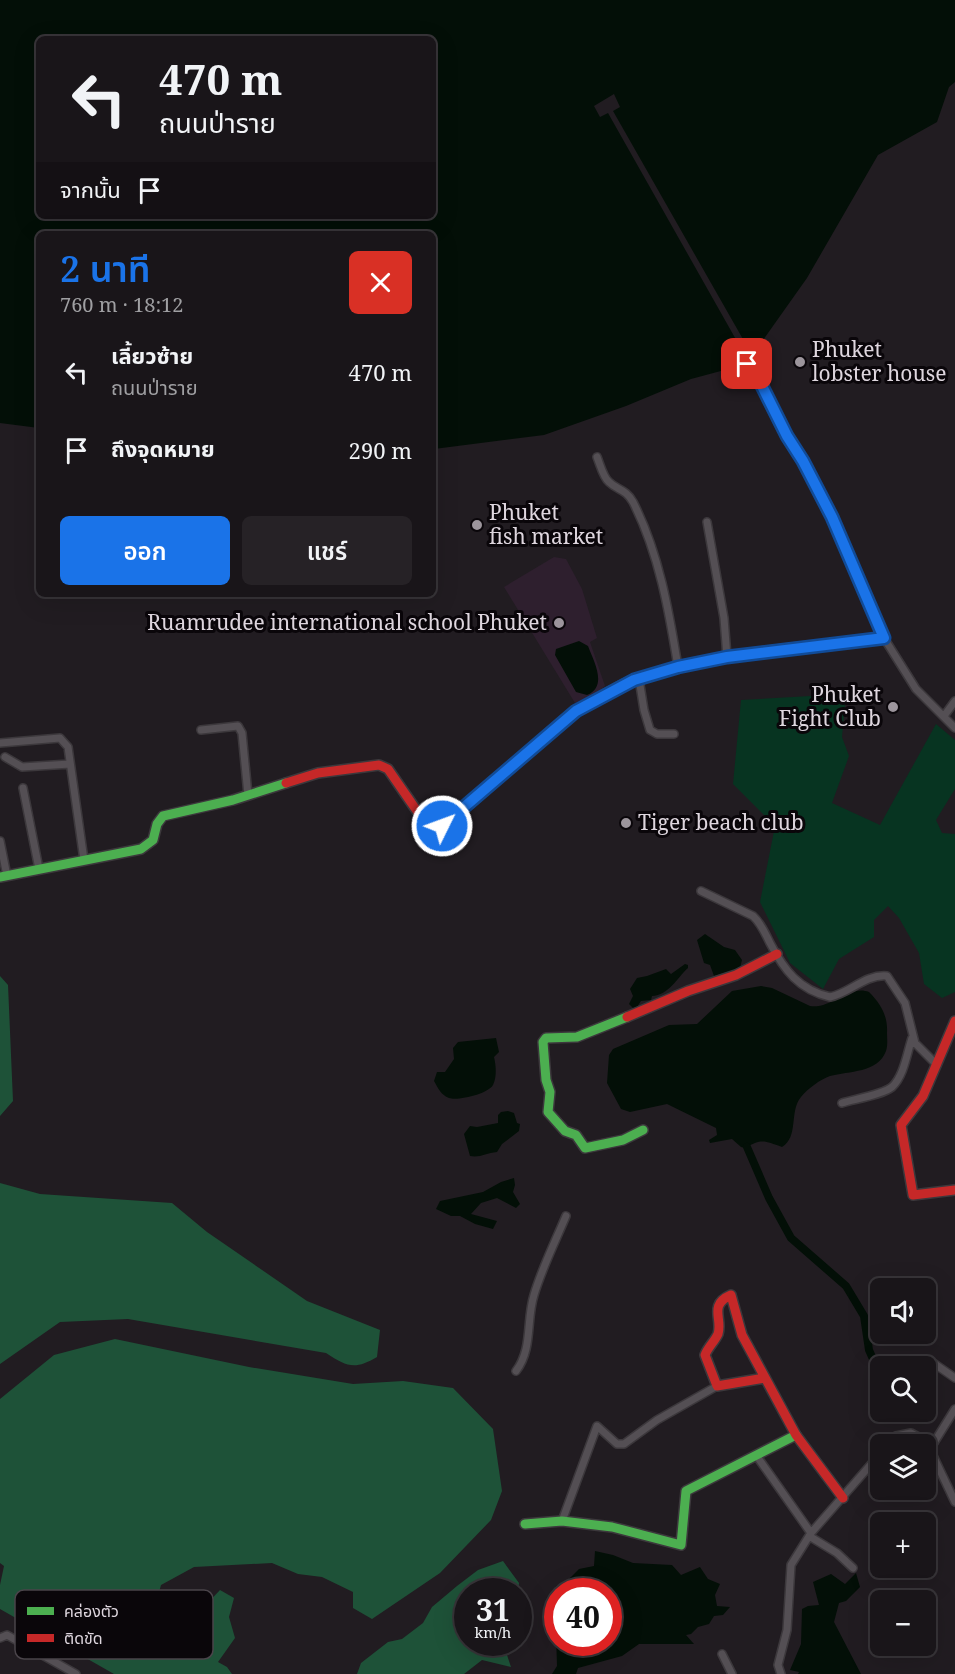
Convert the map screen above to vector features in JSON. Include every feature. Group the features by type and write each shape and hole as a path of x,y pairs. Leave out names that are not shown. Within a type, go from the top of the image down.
{"street":[{"path":"747,364 754,370 832,517 884,638 916,688 955,728"},
{"path":"597,457 608,482 628,495 638,515 664,591 678,667"},
{"path":"707,522 724,618 727,657"},
{"path":"0,841 3,877 141,849 153,840 163,816 248,795 318,773 379,765 388,769 426,824 442,826 576,711 639,679 678,667 727,657 884,638"},
{"path":"639,679 650,730 657,734 674,734"},
{"path":"944,716 955,701"},
{"path":"201,730 239,727 242,733 248,795"},
{"path":"0,743 60,738 68,747 84,860"},
{"path":"5,757 22,767 70,764"},
{"path":"23,788 39,869"},
{"path":"701,891 759,921 795,981 827,997 837,995 880,975 887,976 905,1003 912,1038 938,1065"},
{"path":"643,1130 623,1140 585,1148 576,1135 565,1131 548,1112 550,1092 546,1080 543,1041 546,1038 577,1037 587,1034 688,991 736,975 777,954"},
{"path":"955,1021 923,1096 901,1125 913,1195 955,1191"},
{"path":"842,1103 885,1091 893,1086 900,1074 912,1038"},
{"path":"516,1371 525,1358 533,1297 566,1216"},
{"path":"717,1386 705,1355 718,1333 719,1302 723,1297 731,1295 742,1335 796,1435 843,1498"},
{"path":"936,1365 955,1378"},
{"path":"562,1521 597,1426 617,1443 624,1444 657,1420 717,1386 765,1378"},
{"path":"936,1439 955,1409"},
{"path":"525,1524 562,1521 612,1527 681,1545 686,1491 796,1435"},
{"path":"756,1455 810,1535 837,1553 853,1568"},
{"path":"936,1462 955,1502"},
{"path":"781,1674 778,1665 787,1630 791,1565 810,1535 870,1466"},
{"path":"0,1638 8,1635 15,1639"},
{"path":"722,1654 732,1674"},
{"path":"50,1659 76,1674"}],"shaded area":[{"path":"0,0 955,0 955,82 949,87 937,122 878,155 807,278 761,343 732,368 691,379 626,406 544,435 436,449 436,231 36,231 36,428 0,423"},
{"name":"Ruamrudee international school Phuket","path":"554,557 566,559 582,589 597,638 590,642 605,686 597,693 575,703 504,587"},
{"path":"579,641 588,646 598,673 597,686 587,695 576,692 555,655 556,649"},
{"path":"705,934 724,947 735,950 742,960 740,968 714,976 710,965 704,963 697,940"},
{"path":"685,964 688,968 668,990 652,996 651,1000 641,1001 637,1007 633,1008 629,1004 633,996 630,989 637,978 666,969 671,974"},
{"path":"761,986 772,988 810,1006 826,1004 855,991 869,992 885,1016 886,1051 877,1063 870,1067 826,1077 807,1091 797,1103 790,1137 782,1147 764,1141 745,1148 732,1139 710,1143 709,1140 717,1135 716,1128 667,1104 630,1112 621,1109 607,1083 609,1055 613,1049 669,1025 697,1024 732,991"},
{"path":"496,1038 499,1052 494,1057 496,1075 493,1085 473,1096 453,1099 446,1097 434,1081 437,1072 445,1072 454,1059 453,1048 458,1042"},
{"path":"508,1111 514,1113 517,1123 520,1124 519,1131 502,1144 497,1152 470,1156 464,1134 470,1126 498,1123 498,1115"},
{"path":"514,1178 513,1192 520,1204 516,1208 497,1198 481,1203 471,1214 497,1221 493,1229 436,1209 440,1201 483,1192"},
{"path":"595,1551 633,1563 672,1565 681,1575 700,1567 708,1579 720,1584 715,1595 717,1606 730,1607 723,1615 714,1616 709,1624 698,1627 691,1634 686,1635 694,1644 639,1644 622,1656 622,1578 570,1578 579,1569 594,1566"},
{"path":"856,1573 860,1587 846,1601 839,1603 834,1622 861,1674 798,1674 799,1672 790,1670 801,1644 802,1609 819,1605 813,1582 831,1574 845,1584"},
{"path":"557,1656 622,1656 578,1668 576,1674 552,1674 557,1666"}],"green space":[{"path":"846,694 842,737 849,756 832,803 880,825 936,724 955,740 955,789 936,820 942,833 955,834 955,992 942,998 924,984 919,953 899,918 888,906 874,920 874,937 839,959 823,989 790,963 760,902 775,826 733,784 741,700"},
{"path":"0,976 8,985 13,1101 0,1116"},
{"path":"0,1183 40,1194 172,1203 207,1232 307,1301 380,1330 377,1357 363,1364 351,1365 326,1353 128,1319 60,1322 0,1364"},
{"path":"115,1339 249,1367 353,1384 403,1381 453,1388 493,1429 502,1491 491,1520 440,1573 372,1619 353,1608 353,1592 322,1577 298,1574 272,1563 194,1567 161,1585 160,1590 15,1590 15,1618 0,1609 0,1585 4,1566 0,1563 0,1399 54,1355"},
{"path":"503,1561 515,1578 468,1578 478,1570"},
{"path":"454,1589 454,1656 507,1656 511,1667 482,1660 464,1674 357,1674 361,1663 388,1642 402,1639 423,1623 432,1607"},
{"path":"220,1590 234,1598 229,1617 235,1638 218,1662 227,1667 232,1674 114,1674 88,1659 213,1659 213,1597"}],"pier":[{"path":"614,94 620,107 613,111 752,355 747,359 608,113 600,117 594,106"}],"waterway":[{"path":"747,1147 769,1198 791,1238 846,1286 864,1316 872,1356"}],"traffic: fast":[{"path":"579,709 636,679 666,670 759,652 884,638"},
{"path":"0,877 141,849 153,840 157,824 163,816 233,800 286,783"},
{"path":"627,1017 577,1037 546,1038 543,1042 546,1080 550,1092 548,1112 565,1131 576,1135 585,1148 623,1140 643,1130"},
{"path":"525,1524 562,1521 612,1527 681,1545 686,1491 796,1435"}],"traffic: jam":[{"path":"286,783 318,773 379,765 388,769 426,824 442,826 579,709"},
{"path":"627,1017 688,991 736,975 777,954"},
{"path":"955,1021 923,1096 901,1125 913,1195 955,1190"},
{"path":"765,1378 717,1386 705,1355 718,1334 720,1303 731,1295 742,1335 796,1435 843,1498"}],"place":[{"name":"Phuket lobster house","path":"800,362"},
{"name":"Phuket fish market","path":"477,525"},
{"name":"Ruamrudee international school Phuket","path":"559,623"},
{"name":"Phuket Fight Club","path":"893,707"},
{"name":"Tiger beach club","path":"626,823"}],"route":[{"path":"442,826 576,711 634,680 678,667 727,657 884,638 832,517 754,370 747,364"}]}
